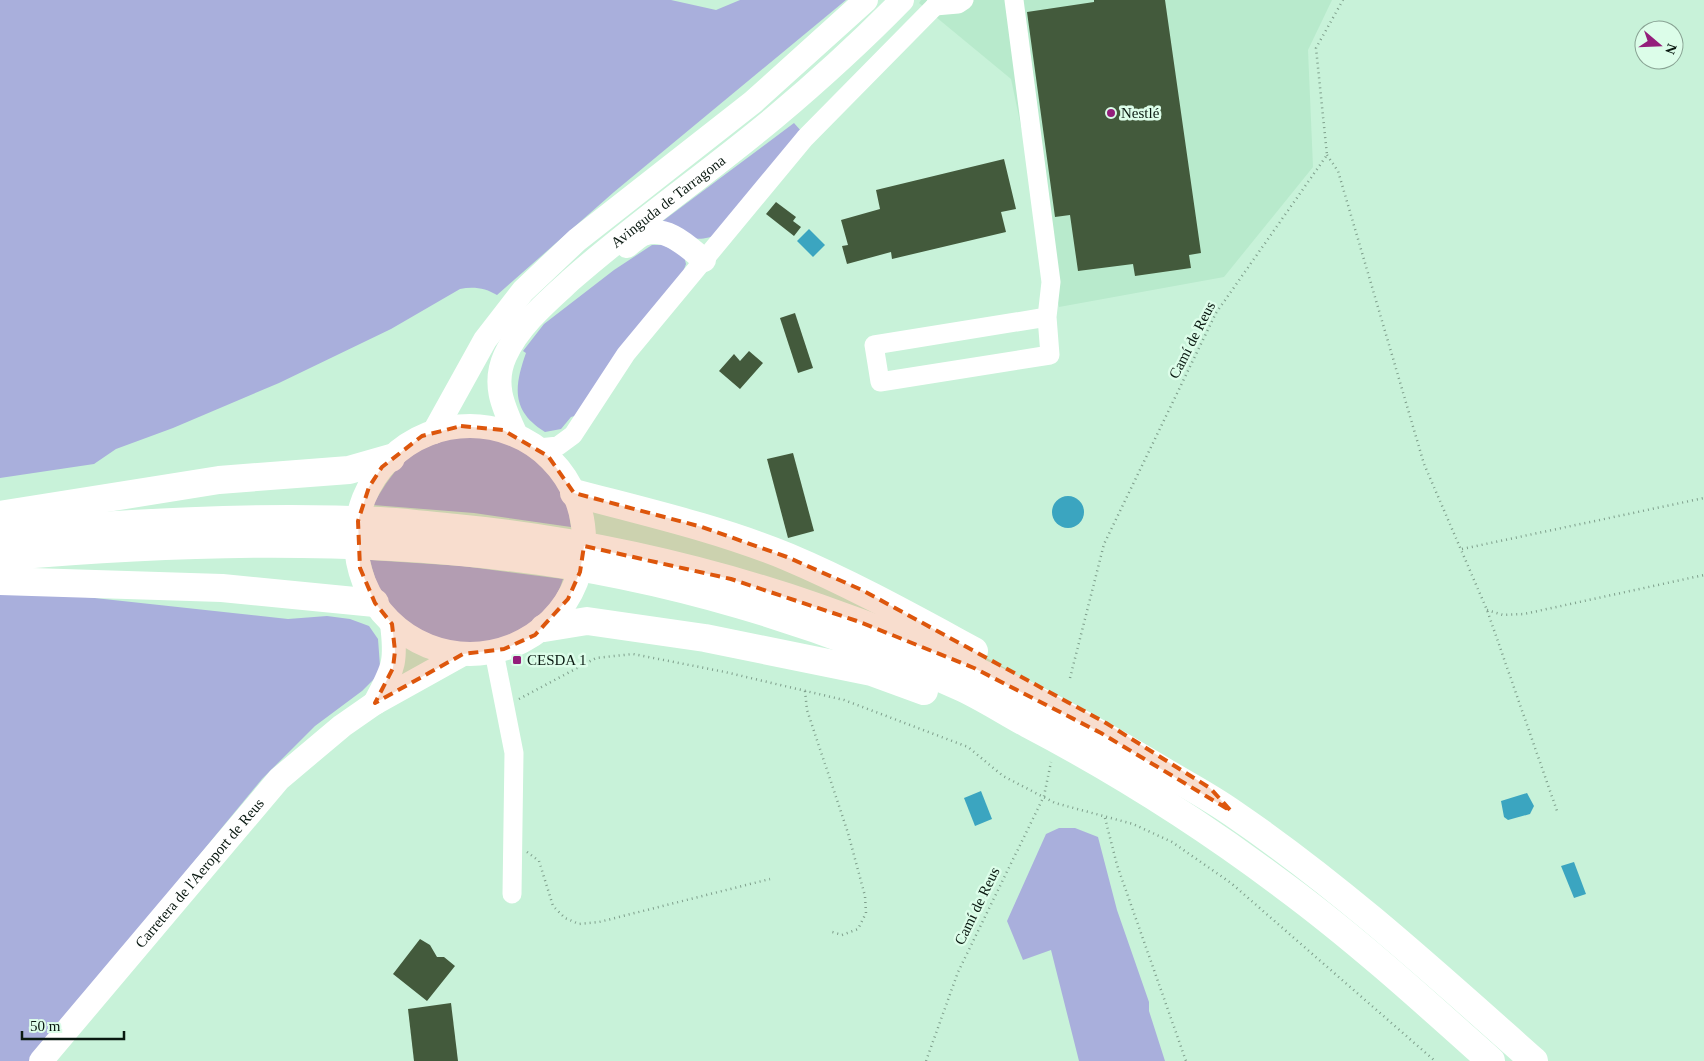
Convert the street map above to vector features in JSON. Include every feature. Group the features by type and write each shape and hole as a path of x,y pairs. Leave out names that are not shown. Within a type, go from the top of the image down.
{"highway":[{"path":"0,515 219,480 349,470 391,458"},
{"path":"578,504 702,527 787,557 862,590 1106,723 1210,788 1231,811"},
{"path":"0,534 84,526 237,519 382,521 513,534 627,554 731,579 860,622 974,668 1100,733 1231,811 1325,880 1422,961 1534,1061"},
{"path":"0,557 87,549 238,542 384,545 511,557 625,576 726,601 854,643 960,687 1096,760 1158,798 1284,886 1348,936 1491,1061"},
{"path":"0,580 222,588 375,603"},
{"path":"544,628 587,621 704,638 872,672 996,716 1016,718"}],"main road":[{"name":"Avinguda de Tarragona","path":"434,432 466,378 485,340 523,291 578,240 753,102 866,0"},
{"name":"Avinguda de Tarragona","path":"516,435 501,401 498,385 505,356 513,342 542,306 598,256 774,118 877,26 902,0"},
{"path":"542,306 644,234 666,233 682,242 704,260"},
{"path":"475,426 502,430 516,435 539,448 556,464 578,504 584,529 583,558 578,579 568,599 544,628 515,645 494,652 463,654 425,645 392,624 375,603 363,579 357,556 356,532 361,509 369,487 391,458 411,443 434,432 475,426"},
{"name":"Carretera de l'Aeroport de Reus","path":"376,703 393,668 395,650 392,624"},
{"name":"Carretera de l'Aeroport de Reus","path":"41,1061 279,779 335,732 376,703 463,654"}],"street":[{"path":"539,448 558,446 573,435 626,354 805,138 938,3 958,4 964,0"},
{"path":"1014,0 1051,282 1047,317 1050,355 880,382 874,345 1047,317"},
{"path":"494,652 514,753 512,894"}],"path":[{"path":"1343,0 1316,48 1327,155 1338,171 1424,464 1487,610 1557,810"},
{"name":"Camí de Reus","path":"1070,678 1104,544 1216,313 1327,155"},
{"path":"1462,549 1704,498"},
{"path":"1487,610 1503,615 1518,615 1704,575"},
{"path":"506,706 596,658 633,654 844,700 968,747 1003,776 1056,803 1105,818 1133,824 1172,842 1231,883 1435,1061"},
{"path":"805,690 807,710 848,833 865,896 866,913 858,929 842,935 829,931"},
{"name":"Camí de Reus","path":"926,1061 958,972 1044,796 1051,762"},
{"path":"1105,818 1117,865 1186,1061"},
{"path":"513,840 539,861 553,906 565,918 579,924 599,922 770,879"}],"highlighted area":[{"path":"461,426 503,430 548,456 574,493 702,527 787,557 862,590 1106,723 1210,788 1231,811 1101,733 974,668 860,622 731,579 584,546 580,572 568,599 535,635 504,649 463,654 375,703 393,668 395,651 392,624 375,603 360,568 358,521 369,487 382,467 422,436"}],"shaded area":[{"path":"0,0 671,0 716,10 740,0 846,0 614,192 497,295 479,288 460,289 391,329 279,383 173,428 116,449 94,464 0,478"},
{"path":"921,0 1332,0 1308,50 1313,167 1224,277 1059,307 1011,79 919,3"},
{"path":"794,123 802,132 720,233 703,239 696,239 682,235 660,223"},
{"path":"809,229 825,245 813,257 797,241"},
{"path":"652,245 663,245 684,256 686,264 683,272 578,415 571,417 561,429 545,432 526,416 518,397 519,377 526,353 523,351 544,324 614,270"},
{"path":"462,436 486,436 512,444 524,450 544,466 560,486 568,507 571,527 474,513 373,505 399,467 418,451 445,440"},
{"path":"1068,496 1074,497 1079,501 1083,506 1083,518 1079,523 1074,527 1068,528 1062,527 1057,523 1053,518 1052,512 1053,506 1057,501 1062,497"},
{"path":"370,560 462,566 563,579 551,603 533,622 510,635 485,642 458,642 432,637 409,624 389,606 377,584"},
{"path":"0,595 67,595 288,619 327,616 350,619 369,626 378,639 380,666 376,677 362,691 315,726 262,779 30,1061 0,1061"},
{"path":"981,791 992,819 975,826 964,798"},
{"path":"1527,793 1534,806 1530,814 1508,820 1504,817 1501,801"},
{"path":"1059,828 1075,828 1098,837 1117,910 1149,1002 1149,1011 1165,1061 1079,1061 1051,950 1023,960 1007,921 1046,834"},
{"path":"1574,862 1586,894 1574,898 1561,866"}],"building":[{"name":"Nestlé","path":"1094,0 1165,0 1201,253 1189,255 1191,268 1135,276 1133,264 1078,271 1070,215 1055,217 1027,12 1094,2"},
{"path":"1004,159 1016,209 1001,212 1006,232 892,259 891,252 847,264 842,246 848,245 841,220 880,209 876,190"},
{"path":"776,202 796,217 793,221 801,227 794,236 766,214"},
{"path":"795,313 813,368 798,373 780,318"},
{"path":"749,351 763,363 740,389 719,371 734,354 740,361"},
{"path":"793,453 814,531 788,538 767,459"},
{"path":"420,939 430,945 437,957 444,957 455,966 427,1001 393,974"},
{"path":"451,1003 458,1061 414,1061 408,1009"}],"place":[{"name":"Nestlé","path":"1111,113"},
{"name":"CESDA 1","path":"517,660"}]}
